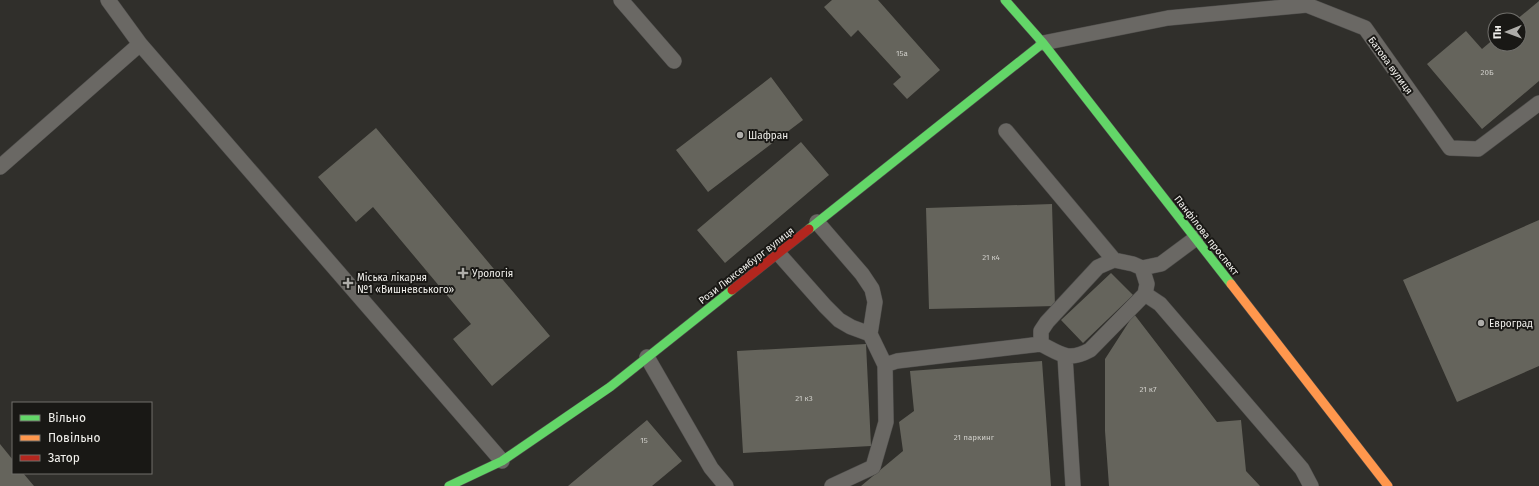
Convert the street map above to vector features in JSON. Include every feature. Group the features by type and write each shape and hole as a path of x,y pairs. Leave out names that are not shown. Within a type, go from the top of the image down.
{"street":[{"name":"Панфілова проспект","path":"1005,0 1043,43 1388,486"},
{"name":"Рози Люксембург вулиця","path":"449,486 502,461 610,387 1043,43"}],"lane":[{"path":"108,0 140,44 502,461"},
{"path":"621,0 674,62"},
{"name":"Батова вулиця","path":"1043,43 1168,18 1307,5 1365,28 1450,148 1478,149 1539,103"},
{"path":"0,167 140,44"},
{"path":"1006,131 1114,260"},
{"path":"817,222 862,274 872,289 875,302 870,334 885,365 886,422 873,467 832,486"},
{"path":"1041,344 1041,331 1047,322 1098,267 1114,260 1133,264 1142,268 1161,264 1196,238"},
{"path":"778,253 839,320 851,327 870,334"},
{"path":"885,365 897,361 1041,344 1065,356 1078,356 1090,350 1145,294 1147,284 1142,268"},
{"path":"1145,294 1166,310 1302,469 1310,486"},
{"path":"1065,356 1073,486"},
{"path":"647,357 711,468 726,486"}],"building":[{"path":"832,0 878,0 940,70 907,99 893,84 901,77 858,30 851,37 824,7"},
{"path":"1539,1 1539,81 1482,129 1427,64 1466,31 1482,49 1487,45 1487,52 1527,52 1527,12 1526,12"},
{"name":"Шафран","path":"771,77 803,120 708,192 676,150"},
{"name":"Урологія","path":"376,128 550,336 492,386 453,339 471,324 373,207 356,222 318,177"},
{"path":"801,142 829,175 725,263 697,230"},
{"path":"1052,204 1055,306 929,309 926,208"},
{"name":"Евроград","path":"1539,220 1539,366 1457,402 1403,280"},
{"path":"1111,273 1133,295 1083,343 1061,320"},
{"path":"1134,314 1217,422 1241,420 1246,471 1260,486 1109,486 1105,431 1105,359"},
{"path":"866,344 871,446 743,453 737,351"},
{"path":"1042,361 1051,486 861,486 903,451 899,422 914,411 910,371"},
{"path":"647,420 682,461 652,486 568,486"},
{"path":"0,444 12,459 12,474 24,474 34,486 0,486"}],"traffic: fast":[{"path":"1005,0 1043,43 1231,284"},
{"path":"809,229 1043,43"},
{"path":"449,486 502,461 610,387 732,290"}],"traffic: slow":[{"path":"1231,284 1388,486"}],"traffic: jam":[{"path":"732,290 809,229"}],"place":[{"name":"Шафран","path":"740,135"},
{"name":"Урологія","path":"463,273"},
{"name":"Міська лікарня №1 «Вишневського»","path":"348,283"},
{"name":"Евроград","path":"1481,323"}]}
